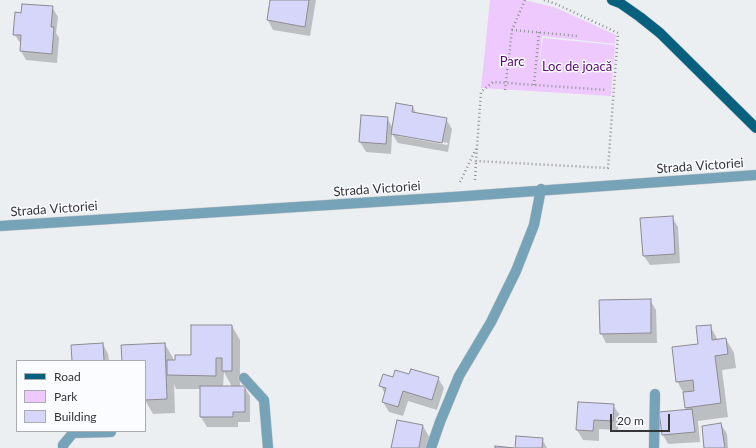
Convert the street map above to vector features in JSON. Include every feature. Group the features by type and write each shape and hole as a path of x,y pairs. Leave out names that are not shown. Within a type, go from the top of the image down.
{"main road":[{"path":"612,0 620,3 660,33 756,128"}],"street":[{"name":"Strada Victoriei","path":"0,226 453,197 756,175"},
{"path":"431,448 459,376 490,322 516,271 534,225 541,190"},
{"path":"244,378 264,400 268,448"},
{"path":"654,448 655,394"},
{"path":"63,448 63,445 73,433 111,432"}],"path":[{"path":"505,90 512,30 525,0"},
{"path":"476,161 608,168 618,33 544,0"},
{"path":"512,30 578,36"},
{"path":"534,85 539,32"},
{"path":"474,195 481,92 494,82 606,90"},
{"path":"453,197 477,147"}],"green space":[{"name":"Parc","path":"490,0 524,0 554,7 616,35 615,44 542,36 539,69 543,38 615,45 611,96 481,88"}],"building":[{"path":"270,0 309,0 305,27 267,20"},
{"path":"22,4 53,6 51,27 54,27 52,54 20,51 21,35 13,35 15,12 21,13"},
{"path":"396,103 413,106 412,112 447,118 442,143 391,134"},
{"path":"361,115 388,117 386,144 359,142"},
{"path":"673,216 675,254 643,256 640,218"},
{"path":"651,299 651,333 600,334 599,300"},
{"path":"191,325 232,325 232,371 222,371 222,358 216,358 216,376 167,375 167,360 175,360 175,355 191,355"},
{"path":"711,325 712,340 726,338 728,354 715,356 721,403 685,408 683,392 694,391 693,380 676,382 672,347 698,344 696,326"},
{"path":"103,343 104,360 72,360 71,345"},
{"path":"165,343 167,399 146,400 146,360 122,360 121,345"},
{"path":"411,369 439,377 432,400 403,391 398,407 382,402 386,388 379,386 383,374 393,377 395,370 409,374"},
{"path":"200,386 245,386 245,412 233,412 233,417 200,417"},
{"path":"578,402 614,404 613,421 594,420 593,431 576,430"},
{"path":"692,409 695,432 662,435 659,412"},
{"path":"397,420 423,425 419,448 391,448"},
{"path":"721,423 725,448 704,448 702,426"},
{"path":"516,436 543,438 542,448 515,448"},
{"path":"495,446 514,448 495,448"}],"park label":[{"name":"Loc de joacă","path":"577,67"}]}
